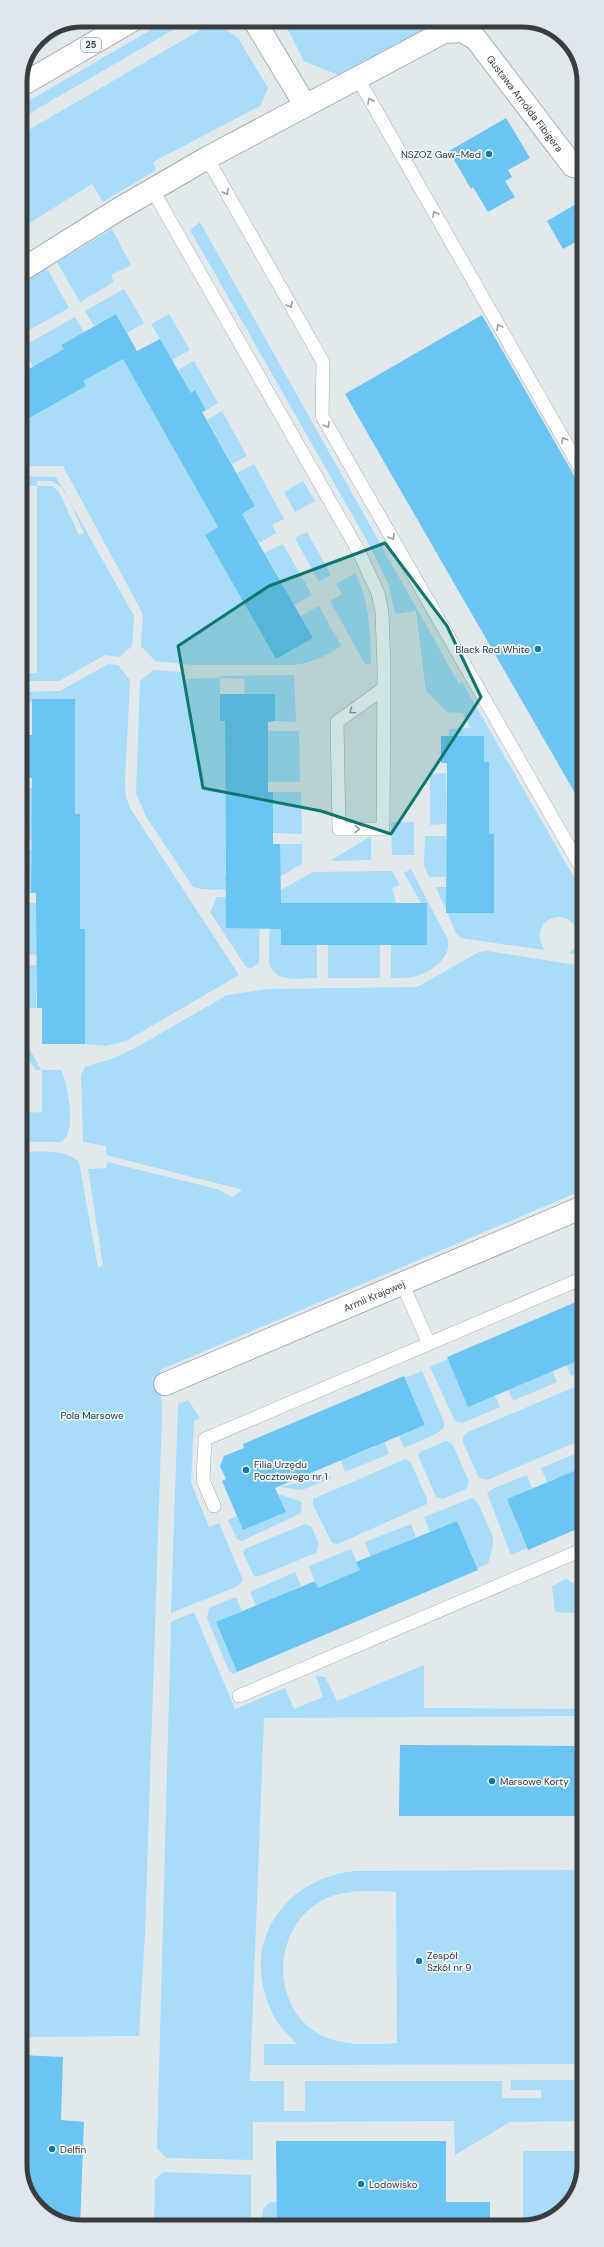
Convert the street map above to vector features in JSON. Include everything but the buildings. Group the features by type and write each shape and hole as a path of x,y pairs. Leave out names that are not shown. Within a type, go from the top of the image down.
{"street":[{"name":"25","path":"27,82 121,27"},
{"path":"258,27 304,105"},
{"name":"Gustawa Arnolda Fibigera","path":"357,77 444,32 462,31 469,34 480,45 573,166 577,167"},
{"path":"27,266 152,189 357,77"},
{"name":"Armii Krajowej","path":"165,1384 577,1209"}],"lane":[{"path":"357,77 577,462"},
{"path":"207,158 324,362 322,416 577,861"},
{"path":"152,189 370,573 378,593 382,612 384,688 383,829 339,829 337,722 384,688"},
{"path":"214,1506 203,1480 205,1439 577,1281"},
{"path":"402,1283 429,1344"},
{"path":"239,1696 577,1552"}],"highlighted area":[{"path":"385,543 447,626 481,697 391,834 321,811 203,788 178,646 269,586"}],"green space":[{"path":"156,27 178,27 27,115 27,102"},
{"path":"205,27 222,27 238,38 268,88 260,106 153,162 156,170 103,202 92,184 27,225 27,131"},
{"path":"287,27 469,27 343,77 304,61"},
{"path":"68,29 35,53 51,36"},
{"path":"200,222 459,684 462,682 577,883 577,931 572,923 563,918 558,917 548,920 543,924 539,936 544,950 461,938 456,933 436,887 451,887 451,913 494,913 494,834 489,834 489,762 484,762 484,736 449,736 449,729 471,728 462,713 447,712 426,691 416,611 395,614 389,586 370,546 190,230"},
{"path":"112,229 131,265 111,275 114,282 80,302 57,262"},
{"path":"47,268 69,308 27,331 27,281"},
{"path":"124,289 144,323 127,333 116,314 94,326 85,311"},
{"path":"169,314 190,350 172,360 151,324"},
{"path":"75,317 84,332 61,345 64,349 33,367 27,356 27,344"},
{"path":"123,359 218,527 205,535 276,659 313,638 300,616 319,606 341,646 319,658 295,665 193,665 155,661 141,646 143,614 63,466 27,466 27,410"},
{"path":"194,361 218,403 206,410 195,390 191,393 178,370"},
{"path":"222,411 247,456 232,464 207,420"},
{"path":"254,464 284,519 272,525 276,533 259,543 242,514 255,506 237,473"},
{"path":"27,476 56,477 62,488 52,481 37,481 37,486 27,486"},
{"path":"303,481 315,501 295,512 284,492"},
{"path":"37,486 52,486 59,492 79,535 84,533 69,501 134,616 132,646 119,657 105,655 59,681 27,681 27,673 37,673"},
{"path":"307,532 331,575 319,582 295,538"},
{"path":"283,544 312,595 294,605 265,553"},
{"path":"355,573 364,595 368,617 371,664 365,664 330,601 342,594 336,584"},
{"path":"108,664 118,665 130,680 125,782 126,797 130,808 239,975 126,1041 106,1046 85,1044 85,929 80,929 75,814 74,699 32,699 32,702 27,704 27,692 60,691"},
{"path":"153,670 181,672 183,679 220,678 220,721 225,721 225,876 249,876 280,871 280,844 302,844 302,864 276,878 255,885 221,890 193,887 147,818 136,794 140,681"},
{"path":"294,675 296,722 275,721 275,694 245,694 244,679 220,678 220,676"},
{"path":"268,731 299,731 300,782 268,782"},
{"path":"446,773 446,824 430,825 430,774"},
{"path":"27,788 32,788 32,814 37,840 27,840 27,815 29,815 29,812 27,812"},
{"path":"273,792 301,792 302,834 273,833"},
{"path":"391,822 414,822 414,855 392,855"},
{"path":"371,836 371,860 331,861 333,859"},
{"path":"425,836 446,836 446,877 429,877 424,865"},
{"path":"27,850 31,850 31,893 27,893"},
{"path":"411,869 448,940 448,947 443,959 432,969 413,977 391,978 391,945 427,945 427,903 421,903 404,873"},
{"path":"392,871 400,885 392,888 396,903 281,903 281,945 317,945 317,978 296,979 282,977 272,970 269,963 270,904 275,893 313,872"},
{"path":"217,897 257,898 260,903 259,963 251,968 246,967 210,912"},
{"path":"27,903 37,903 42,955 27,954"},
{"path":"577,938 577,955 569,953 575,948"},
{"path":"328,945 380,945 380,978 328,978"},
{"name":"Pola Marsowe","path":"487,951 577,965 577,1193 160,1370 162,1414 145,1933 139,2036 27,2037 27,1152 44,1151 59,1153 79,1162 98,1268 103,1265 88,1169 106,1168 107,1162 217,1189 232,1197 243,1190 106,1155 106,1146 83,1142 81,1075 85,1067 114,1058 139,1046 227,995 268,989 417,987 479,952"},
{"path":"27,965 37,965 36,1008 27,1008"},
{"path":"27,1044 41,1070 36,1070 27,1058"},
{"path":"42,1070 61,1070 64,1077 69,1102 70,1121 69,1130 66,1137 61,1142 27,1142 27,1113 42,1112"},
{"path":"448,1359 495,1396 500,1407 462,1423 455,1421 430,1367"},
{"path":"577,1359 577,1374 571,1376 565,1362"},
{"path":"551,1368 557,1382 513,1401 507,1387"},
{"path":"422,1371 444,1422 444,1427 436,1434 404,1448 399,1436 425,1425 405,1378"},
{"path":"577,1386 577,1442 487,1480 479,1478 463,1442 463,1438 466,1433"},
{"path":"188,1400 200,1418 194,1421 191,1483 209,1527 219,1523 243,1580 238,1586 171,1613 178,1404"},
{"path":"384,1440 389,1454 345,1472 340,1458 350,1457 375,1447 374,1444"},
{"path":"446,1441 453,1445 469,1482 466,1489 443,1499 436,1497 418,1455 420,1452"},
{"path":"577,1453 577,1473 557,1481 556,1478 547,1482 541,1468"},
{"path":"406,1459 411,1463 427,1499 427,1504 338,1544 332,1543 313,1505 313,1499"},
{"path":"527,1475 532,1488 507,1499 527,1548 511,1555 487,1493 494,1488"},
{"path":"330,1476 331,1478 302,1490 280,1487"},
{"path":"278,1494 302,1502 301,1513 242,1541 237,1539 228,1520 237,1516 243,1530 285,1512"},
{"path":"472,1498 478,1503 493,1537 493,1545 488,1564 477,1568 457,1521 430,1532 424,1517"},
{"path":"305,1524 311,1526 319,1544 316,1553 260,1576 254,1576 243,1553 245,1549"},
{"path":"411,1524 416,1537 371,1557 365,1542"},
{"path":"351,1549 360,1570 318,1588 309,1566"},
{"path":"295,1572 301,1586 292,1590 293,1593 256,1606 250,1592"},
{"path":"566,1579 575,1584 575,1613 555,1612 552,1586"},
{"path":"236,1597 242,1611 216,1623 237,1672 233,1674 229,1671 207,1618 209,1608"},
{"path":"194,1612 235,1709 285,1688 294,1709 323,1697 316,1676 325,1677 337,1701 424,1665 424,1708 577,1709 577,1716 264,1718 250,2081 284,2081 284,2111 305,2111 305,2081 502,2081 502,2098 541,2098 541,2090 511,2090 511,2080 577,2080 577,2121 510,2122 455,2155 454,2121 253,2122 253,2160 166,2158 157,2148 171,1622"},
{"path":"577,1870 577,2064 264,2065 264,2044 297,2044 277,2022 264,1992 261,1967 264,1943 273,1922 287,1903 306,1888 328,1877 355,1871","holes":["370,1891 396,1892 397,2043 379,2044 342,2042 325,2037 306,2025 293,2008 285,1988 283,1967 286,1946 295,1927 308,1910 327,1898 335,1895"]},
{"path":"523,2151 577,2151 577,2172 574,2183 570,2192 563,2201 550,2213 533,2219 523,2220"},
{"path":"163,2172 251,2175 251,2220 154,2220 155,2180"},
{"path":"270,2202 277,2202 277,2220 262,2220 263,2209"}],"place":[{"name":"NSZOZ Gaw-Med","path":"489,154"},
{"name":"Black Red White","path":"538,649"},
{"name":"Filia Urzędu Pocztowego nr 1","path":"246,1470"},
{"name":"Marsowe Korty","path":"492,1781"},
{"name":"Zespół Szkół nr 9","path":"419,1961"},
{"name":"Delfin","path":"52,2149"},
{"name":"Lodowisko","path":"361,2184"}]}
